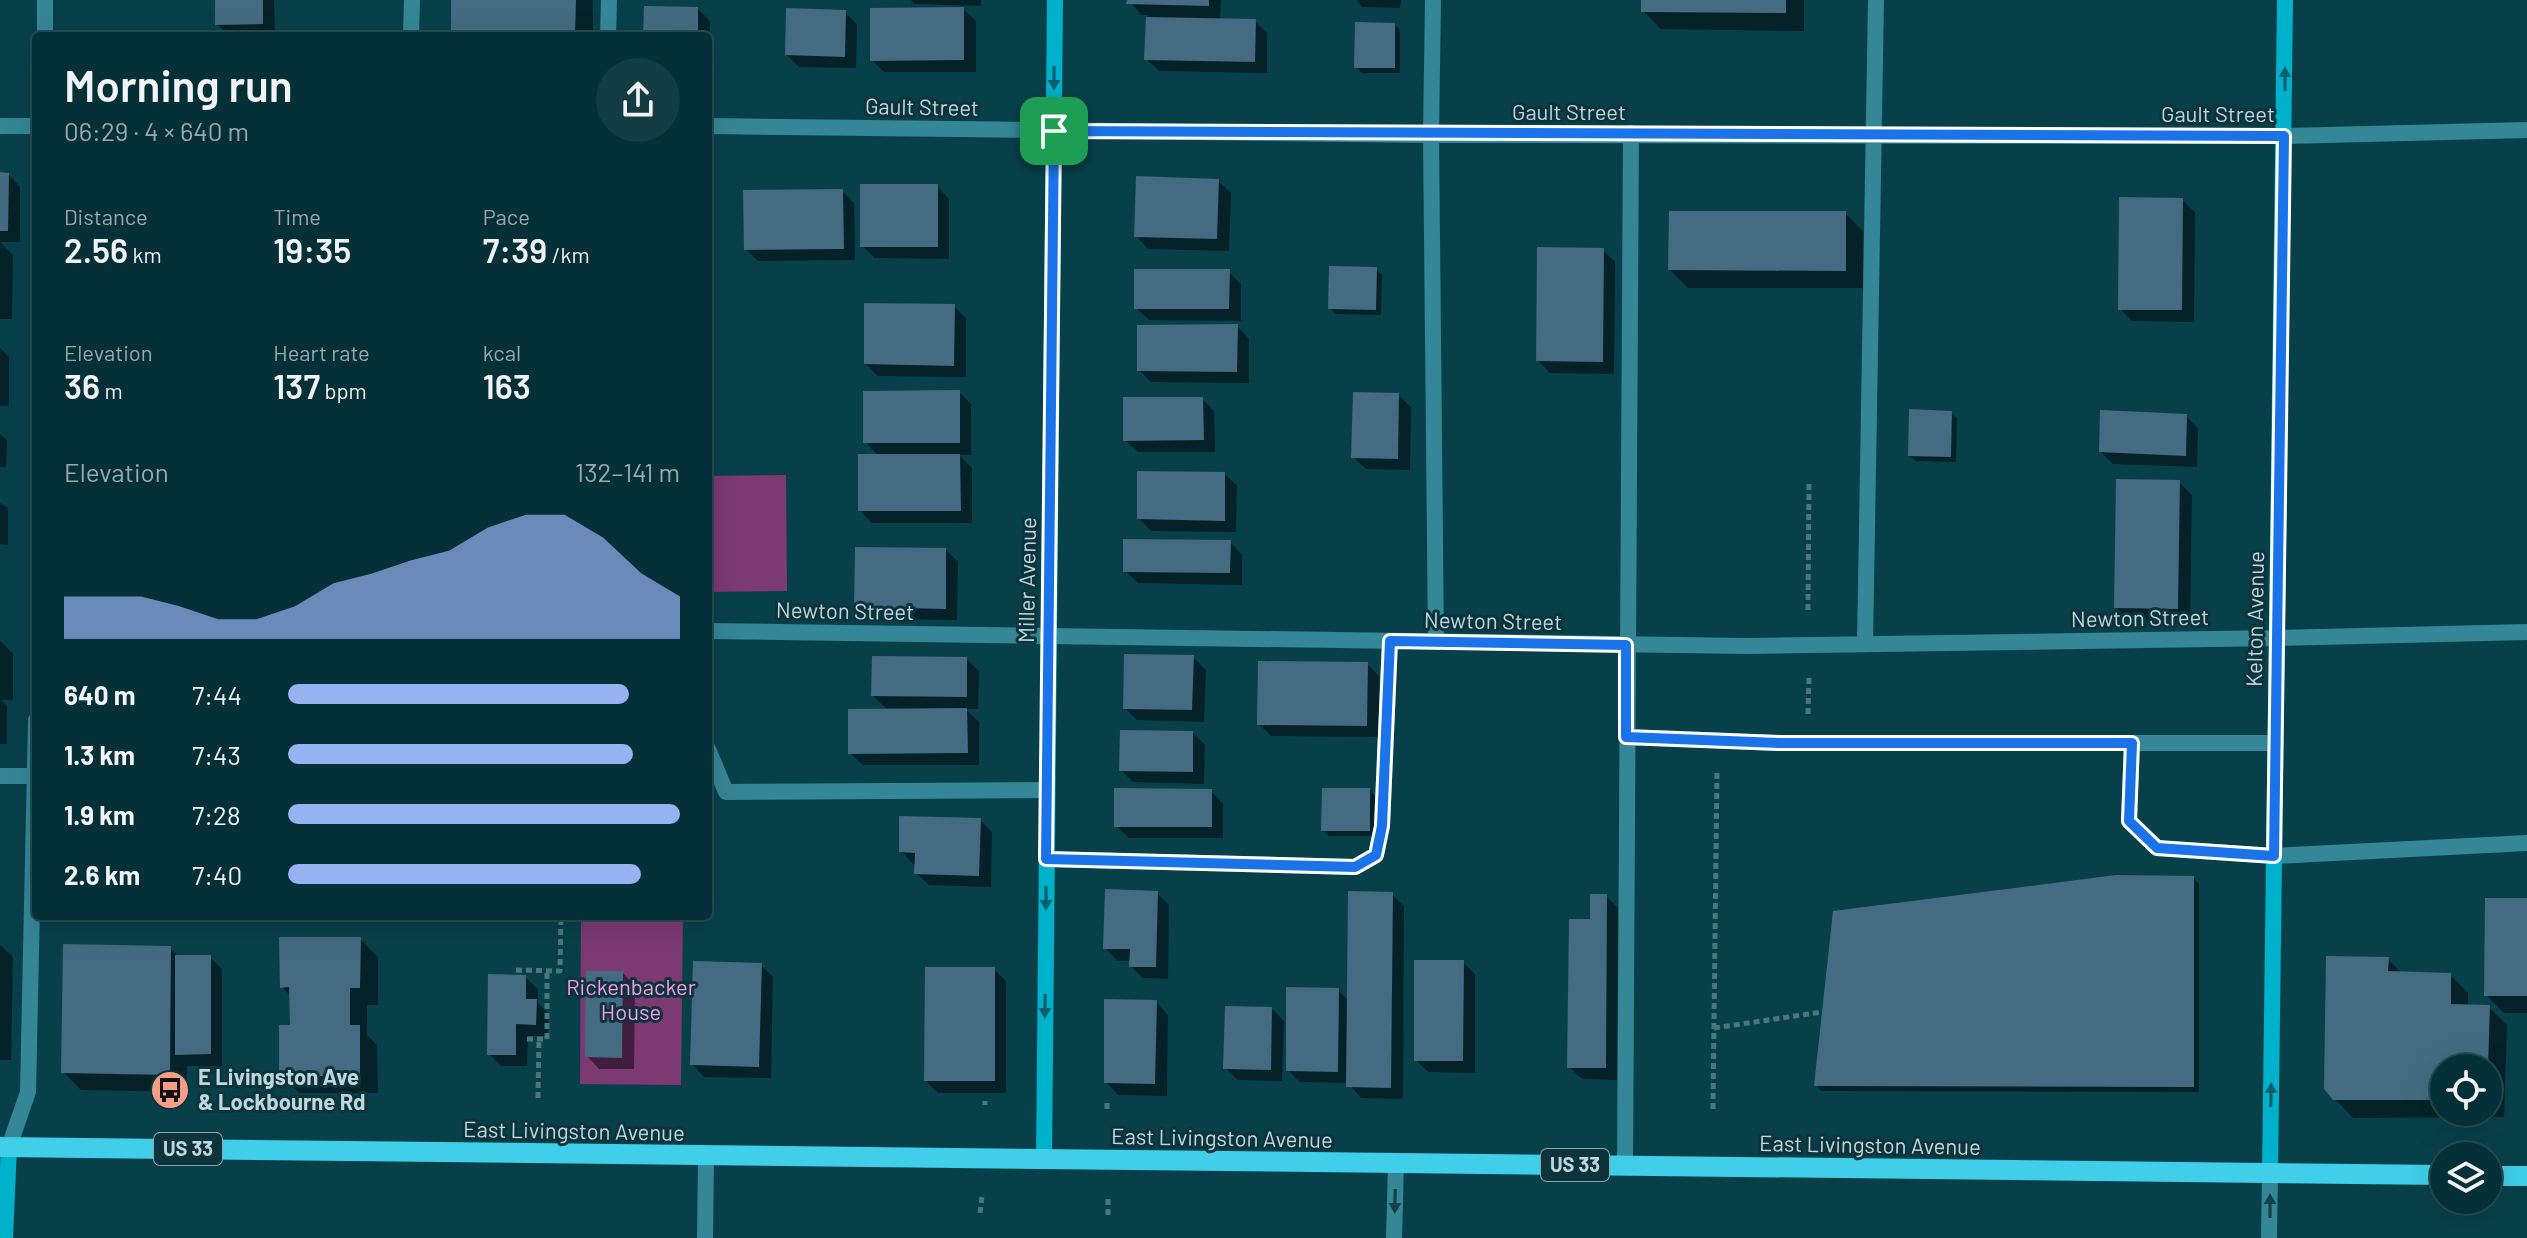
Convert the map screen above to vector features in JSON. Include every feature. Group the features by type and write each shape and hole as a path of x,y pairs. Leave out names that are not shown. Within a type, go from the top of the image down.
{"main road":[{"name":"Miller Avenue","path":"1044,1160 1055,0"},
{"name":"Kelton Avenue","path":"2270,1173 2285,0"},
{"name":"East Livingston Avenue","path":"4,1147 2430,1175"},
{"path":"4,1147 5,1238"},
{"path":"2502,1176 2527,1176"}],"street":[{"path":"45,0 45,32"},
{"path":"411,32 412,0"},
{"path":"608,32 609,0"},
{"path":"1433,0 1431,135 1436,642"},
{"path":"1865,644 1876,0"},
{"path":"0,126 32,126"},
{"name":"Gault Street","path":"712,126 1431,135 2284,136 2527,130"},
{"path":"1625,1166 1631,133"},
{"name":"Newton Street","path":"712,631 1626,645 1865,644 2527,632"},
{"path":"1046,859 1355,867 1376,855 1382,826 1390,641"},
{"path":"1626,737 1807,743 2276,743"},
{"path":"2132,743 2129,821 2157,848 2274,856 2527,843"},
{"path":"712,759 726,792 1047,790"},
{"path":"0,776 32,776"},
{"path":"4,1147 28,1092 32,920"},
{"path":"705,1238 706,1156"},
{"path":"1394,1238 1396,1164"},
{"name":"Kelton Avenue","path":"2269,1238 2270,1173"}],"path":[{"path":"1808,610 1809,481"},
{"path":"1807,743 1809,661"},
{"path":"1713,1109 1718,740"},
{"path":"516,970 560,971 561,920"},
{"path":"527,1039 547,1039 547,971"},
{"path":"1714,1028 1822,1012"},
{"path":"538,1098 539,1039"},
{"path":"980,1213 982,1196"},
{"path":"1108,1198 1108,1215"}],"green space":[{"path":"786,475 787,591 712,592 712,476"},
{"name":"Rickenbacker House","path":"581,920 683,920 681,1085 580,1084"}],"building":[{"path":"215,0 263,0 263,24 215,25"},
{"path":"451,0 576,0 575,32 451,32"},
{"path":"1127,0 1209,0 1209,6 1126,4"},
{"path":"1641,0 1786,0 1786,13 1641,12"},
{"path":"644,6 698,7 698,32 643,32"},
{"path":"964,7 964,60 870,61 870,8"},
{"path":"786,8 846,10 845,57 785,55"},
{"path":"1146,17 1256,19 1255,62 1144,60"},
{"path":"1355,22 1395,23 1395,68 1354,68"},
{"path":"0,172 9,173 8,231 0,231"},
{"path":"1136,176 1219,179 1217,239 1134,237"},
{"path":"860,184 938,184 938,247 860,247"},
{"path":"843,189 844,249 744,250 743,190"},
{"path":"2119,197 2183,198 2182,310 2118,310"},
{"path":"1669,211 1846,211 1846,271 1668,270"},
{"path":"1537,247 1604,248 1603,362 1536,361"},
{"path":"1329,266 1377,267 1376,310 1328,309"},
{"path":"1134,269 1230,269 1229,309 1134,309"},
{"path":"864,303 955,304 954,366 864,364"},
{"path":"1238,324 1237,372 1137,371 1137,325"},
{"path":"960,390 960,443 863,443 863,391"},
{"path":"1353,392 1399,393 1398,459 1351,458"},
{"path":"1123,397 1203,397 1204,440 1123,441"},
{"path":"1909,409 1952,411 1951,457 1908,456"},
{"path":"2100,410 2187,414 2186,456 2099,452"},
{"path":"858,454 960,454 961,511 858,511"},
{"path":"1137,471 1225,472 1225,521 1137,519"},
{"path":"2116,479 2180,480 2178,609 2114,608"},
{"path":"1123,539 1231,540 1230,573 1123,572"},
{"path":"855,547 946,548 946,609 854,607"},
{"path":"1124,654 1194,655 1192,710 1123,709"},
{"path":"872,656 967,657 967,697 871,696"},
{"path":"1258,661 1368,662 1367,726 1257,725"},
{"path":"967,708 968,753 848,754 848,709"},
{"path":"1120,730 1193,731 1193,772 1119,771"},
{"path":"1114,788 1212,789 1212,827 1114,827"},
{"path":"1322,788 1370,788 1370,831 1321,831"},
{"path":"899,816 981,818 979,876 914,874 915,853 899,852"},
{"path":"2116,875 2194,876 2194,1087 1814,1086 1833,911"},
{"path":"1105,889 1158,891 1156,967 1129,967 1130,949 1103,949"},
{"path":"1348,891 1393,892 1391,1088 1346,1087"},
{"path":"1590,894 1607,894 1606,1068 1567,1068 1569,919 1590,919"},
{"path":"2485,898 2527,898 2527,996 2484,996"},
{"path":"279,937 361,937 360,988 350,988 350,1025 360,1025 360,1076 279,1076 279,1025 290,1025 289,987 280,988"},
{"path":"63,944 171,946 170,1075 61,1073"},
{"path":"175,955 211,955 211,1054 175,1055"},
{"path":"2326,956 2389,957 2388,971 2451,973 2451,1004 2490,1005 2488,1054 2430,1054 2430,1100 2333,1100 2324,1089"},
{"path":"1414,960 1464,960 1463,1061 1414,1061"},
{"path":"693,961 762,963 759,1067 690,1065"},
{"path":"925,967 995,967 995,1081 924,1081"},
{"path":"586,971 623,971 622,1058 585,1057"},
{"path":"488,974 526,975 526,999 537,999 536,1025 516,1024 516,1055 487,1055"},
{"path":"1286,987 1339,988 1338,1072 1286,1071"},
{"path":"1104,999 1157,1000 1155,1084 1104,1083"},
{"path":"1225,1006 1272,1007 1271,1070 1223,1069"}],"place":[{"name":"E Livingston Ave & Lockbourne Rd","path":"170,1090"}],"route":[{"path":"1054,131 1431,135 2284,136 2274,856 2157,848 2129,821 2132,743 1779,743 1626,737 1626,645 1390,641 1382,826 1376,855 1355,867 1046,859 1054,131"}]}
